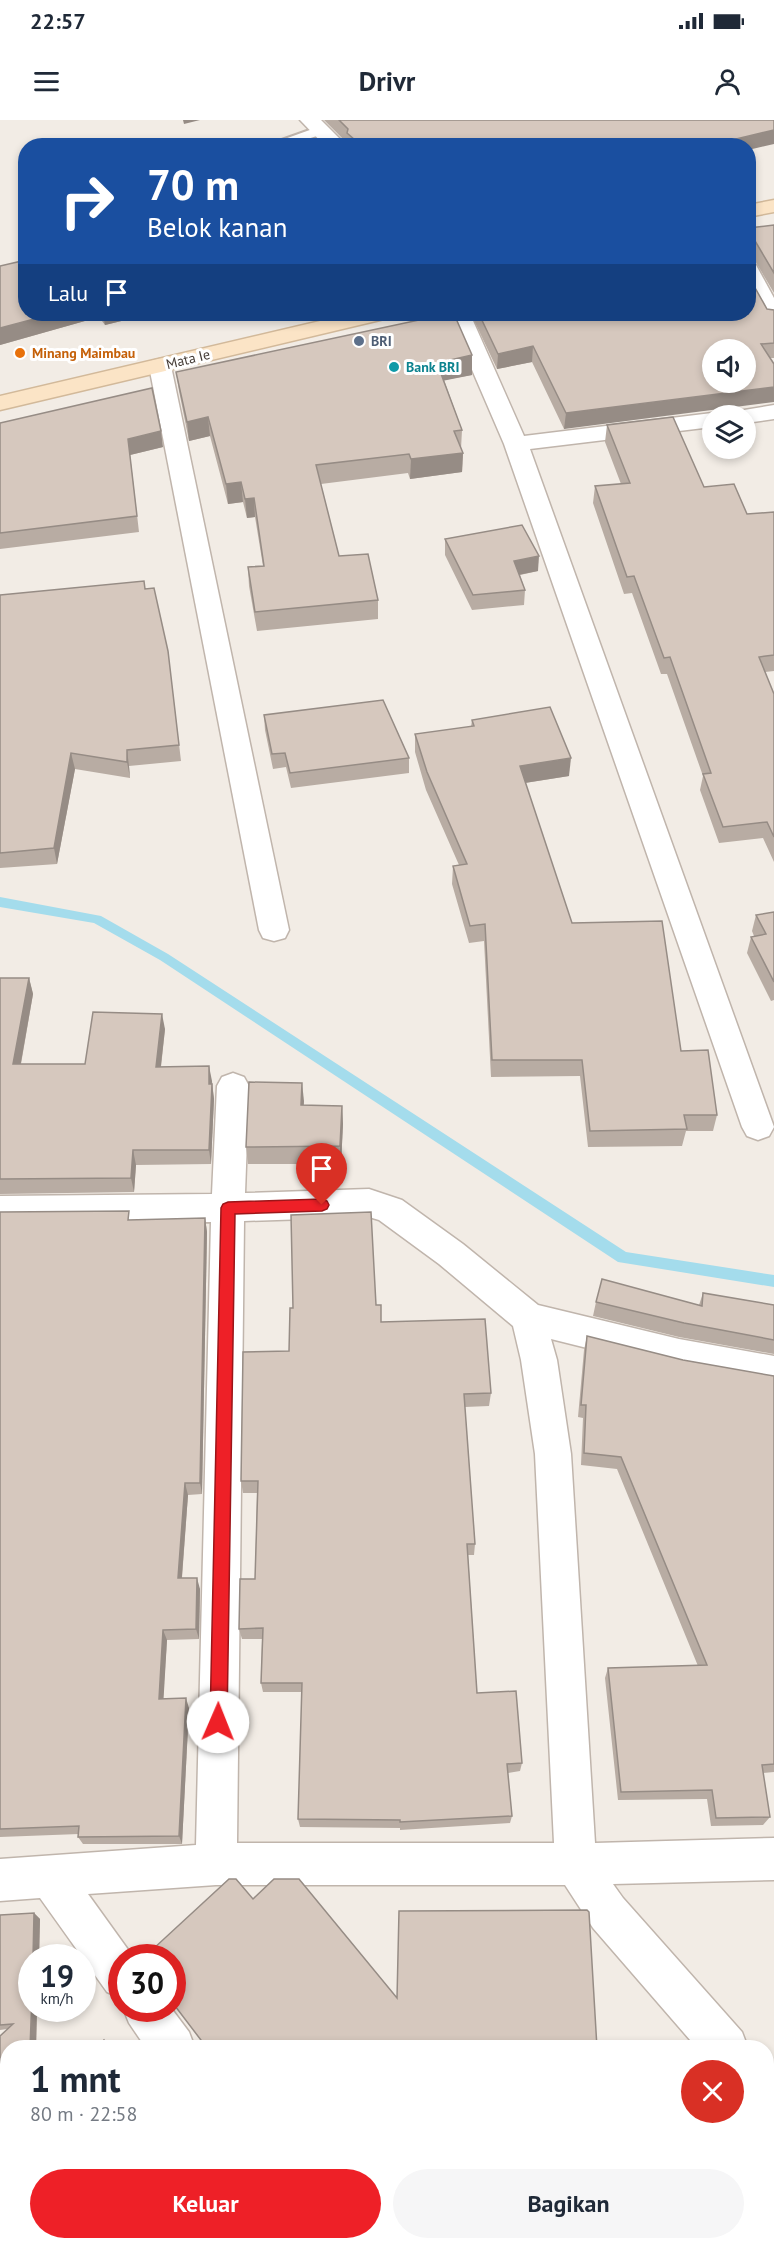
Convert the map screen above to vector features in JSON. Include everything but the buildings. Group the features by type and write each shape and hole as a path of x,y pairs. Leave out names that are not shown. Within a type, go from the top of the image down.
{"street":[{"path":"315,125 329,138"},
{"path":"756,209 774,206"},
{"path":"756,285 774,318"},
{"name":"Mata Ie","path":"0,403 347,321"},
{"path":"462,321 516,444 758,1128"},
{"path":"160,366 274,930"},
{"path":"756,415 774,412"},
{"path":"516,444 702,421"},
{"path":"216,1864 228,1208 233,1086"},
{"path":"0,1210 228,1208 369,1203 390,1210 451,1254 528,1318 679,1355 774,1372"},
{"path":"528,1318 539,1360 553,1454 576,1864 608,1913 719,2040"},
{"path":"0,1880 216,1864 576,1864 774,1859"},
{"path":"50,1877 108,1958"},
{"path":"154,2022 167,2040"}],"lane":[{"path":"288,138 315,125"}],"waterway":[{"path":"0,902 97,919 164,957 623,1258 774,1281"}],"place":[{"name":"BRI","path":"359,341"},
{"name":"Minang Maimbau","path":"20,353"},
{"name":"Bank BRI","path":"394,367"}],"route":[{"path":"218,1722 228,1208 322,1205"}]}
